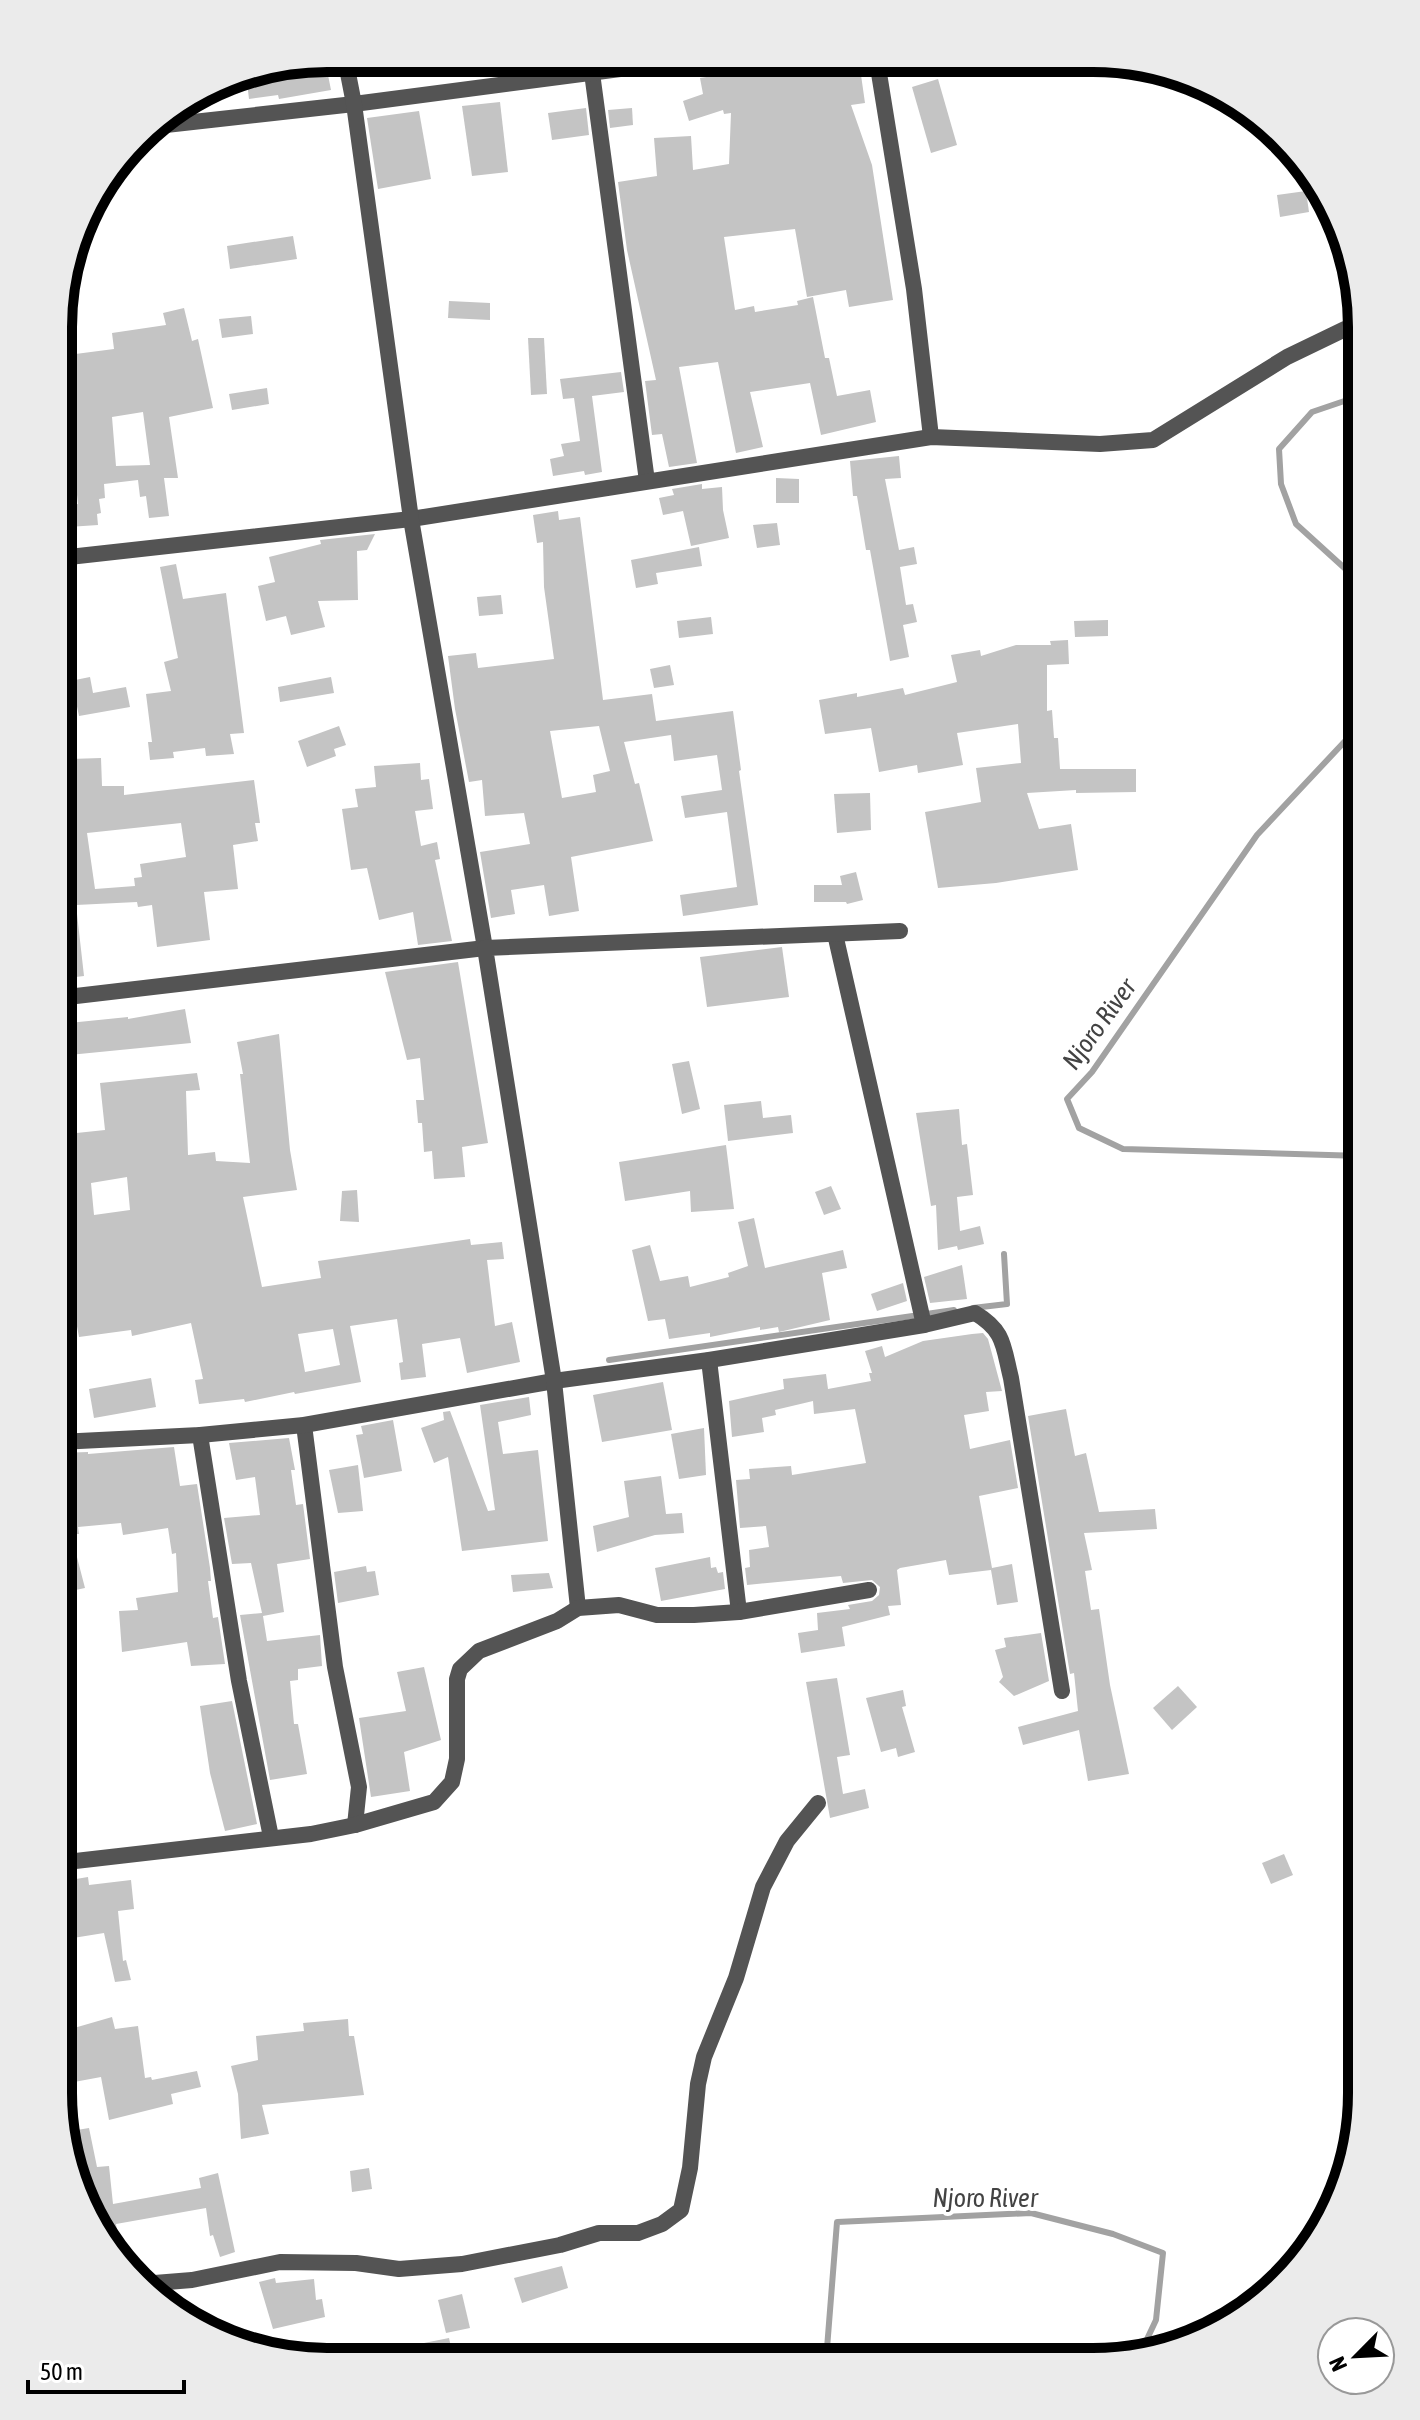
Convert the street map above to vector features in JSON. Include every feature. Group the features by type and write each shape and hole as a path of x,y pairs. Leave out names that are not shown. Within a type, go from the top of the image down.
{"street":[{"path":"348,72 411,519 485,948 554,1381 578,1608"},
{"path":"173,124 599,72"},
{"path":"879,72 914,289 931,437"},
{"path":"592,73 647,481"},
{"path":"72,557 411,519 931,437 1100,444 1153,440 1287,357 1348,329"},
{"path":"72,996 485,948 900,931"},
{"path":"835,934 924,1325"},
{"path":"72,1441 200,1435 304,1425 554,1381 709,1360 924,1325 975,1313 994,1324 1003,1344 1011,1378 1062,1691"},
{"path":"709,1360 739,1612"},
{"path":"304,1425 335,1667 359,1787 355,1825"},
{"path":"200,1435 239,1681 271,1837"},
{"path":"72,1861 311,1834 434,1802 452,1782 457,1759 457,1679 460,1669 479,1651 557,1621 578,1608 619,1605 657,1615 694,1615 739,1612 869,1590"},
{"path":"158,2283 192,2280 280,2262 356,2263 399,2269 440,2266 506,2257 599,2233 638,2233 662,2224 681,2210 690,2168 698,2084 704,2057 736,1978 763,1887 787,1841 818,1803"}],"building":[{"path":"327,72 331,90 279,99 278,95 249,99 247,85 294,74"},
{"path":"738,72 861,72 865,103 851,105 872,165 893,300 849,307 846,290 807,297 795,229 724,237 735,310 754,306 755,312 798,305 797,301 813,297 825,358 829,358 837,396 870,390 876,422 821,435 810,383 750,392 763,447 736,453 718,362 679,367 697,463 669,467 662,434 652,435 645,381 656,380 627,250 618,182 657,176 654,138 691,136 693,170 729,164 731,113 724,114 723,110 689,121 683,101 703,94 700,78"},
{"path":"938,79 957,145 931,153 912,87"},
{"path":"500,102 508,172 472,176 462,106"},
{"path":"586,108 589,135 552,140 548,113"},
{"path":"632,108 633,125 610,128 608,110"},
{"path":"419,111 431,179 378,189 367,118"},
{"path":"1306,191 1309,212 1280,217 1277,195"},
{"path":"293,236 297,259 230,269 227,246"},
{"path":"449,301 490,303 490,320 448,318"},
{"path":"184,308 192,341 198,339 213,408 169,417 178,478 164,478 169,516 149,518 146,496 140,497 138,480 104,484 105,498 99,499 101,513 97,514 98,525 72,527 72,505 78,504 72,448 72,354 114,349 112,333 166,325 163,313","holes":["143,412 150,465 116,466 112,417"]},
{"path":"251,316 253,334 222,338 219,319"},
{"path":"528,338 544,338 547,394 531,395"},
{"path":"621,372 624,392 592,396 602,472 585,475 584,471 553,476 550,459 564,456 561,444 580,441 574,398 563,399 560,379"},
{"path":"267,388 269,404 232,410 229,394"},
{"path":"899,456 901,478 885,479 899,550 914,547 917,564 900,567 906,605 913,604 917,622 903,625 909,657 890,661 870,550 866,550 857,496 853,496 850,461"},
{"path":"776,478 799,479 799,503 776,503"},
{"path":"702,484 702,489 722,487 729,538 691,546 683,511 663,515 659,498 674,495 672,489"},
{"path":"558,511 559,520 580,517 603,700 652,694 656,721 733,711 758,905 683,916 680,895 737,887 727,812 685,818 681,796 722,790 717,755 674,761 671,735 624,742 635,784 639,783 653,841 571,857 579,911 549,916 544,885 511,890 515,914 491,918 480,852 530,844 524,813 485,816 482,780 469,782 448,656 476,653 478,668 554,659 544,587 543,542 537,543 533,515","holes":["599,726 610,771 593,775 596,792 562,798 550,731"]},
{"path":"777,523 780,545 757,548 753,525"},
{"path":"375,534 367,550 357,551 358,600 318,601 325,627 291,635 286,616 266,621 258,586 275,582 269,557 321,544 320,540"},
{"path":"699,547 702,566 656,573 658,584 636,588 631,560"},
{"path":"176,564 183,599 226,593 244,733 230,734 234,754 206,756 205,748 173,752 174,758 150,760 148,742 152,742 146,694 171,691 164,662 178,658 160,567"},
{"path":"501,595 503,614 479,616 477,597"},
{"path":"711,617 713,634 679,638 677,621"},
{"path":"1108,620 1108,636 1075,637 1074,621"},
{"path":"1068,640 1069,664 1047,665 1047,711 1052,710 1060,769 1136,769 1136,792 1076,793 1076,790 1027,793 1039,829 1071,824 1078,870 996,883 938,888 925,812 981,802 976,768 1021,763 1018,724 957,733 963,765 918,773 917,765 879,772 871,728 825,734 819,700 857,693 857,697 903,688 905,695 957,682 951,655 980,650 981,656 1016,645 1051,645 1050,641"},
{"path":"670,665 674,685 654,688 650,669"},
{"path":"90,677 93,693 126,687 130,707 79,716 75,697 72,697 72,681"},
{"path":"331,677 334,693 280,702 278,687"},
{"path":"339,726 346,745 334,749 336,756 307,767 298,741"},
{"path":"101,758 102,786 124,786 124,795 254,780 260,823 255,823 258,841 233,845 238,889 204,892 210,940 157,947 152,905 138,907 137,902 76,905 84,976 72,977 72,759","holes":["181,823 186,857 140,864 142,877 134,878 135,886 95,889 87,833"]},
{"path":"420,763 421,780 429,779 433,809 415,811 421,846 437,842 440,859 435,860 452,941 418,945 413,912 379,920 367,868 351,870 342,809 358,807 355,789 376,787 374,766"},
{"path":"870,793 871,830 837,833 834,794"},
{"path":"856,872 863,900 847,904 814,902 814,885 842,885 840,876"},
{"path":"782,947 789,997 707,1007 700,957"},
{"path":"458,962 488,1143 462,1147 465,1177 434,1179 432,1151 424,1152 422,1123 418,1123 416,1100 424,1100 420,1058 407,1060 385,972"},
{"path":"185,1009 191,1043 72,1055 72,1023 128,1019"},
{"path":"279,1034 297,1190 243,1197 262,1287 321,1278 318,1261 470,1239 471,1245 502,1242 504,1259 487,1260 495,1326 512,1322 520,1362 467,1373 460,1338 422,1344 426,1377 401,1380 399,1363 403,1362 397,1319 350,1326 361,1382 245,1402 244,1399 199,1404 195,1380 203,1379 191,1323 132,1336 131,1330 79,1337 72,1299 72,1234 76,1234 76,1209 72,1133 105,1130 100,1083 197,1073 200,1090 186,1091 188,1155 215,1152 216,1161 250,1163 240,1074 243,1074 237,1042","holes":["127,1177 130,1210 94,1215 91,1183","333,1329 340,1365 305,1372 298,1334"]},
{"path":"689,1061 700,1109 682,1114 672,1064"},
{"path":"761,1101 763,1118 791,1115 793,1133 728,1141 724,1105"},
{"path":"959,1109 962,1145 967,1144 973,1195 957,1197 960,1231 980,1226 984,1244 958,1250 957,1246 938,1250 936,1205 931,1206 916,1113"},
{"path":"726,1145 734,1209 691,1212 690,1191 625,1201 619,1162"},
{"path":"831,1186 841,1209 824,1215 815,1192"},
{"path":"357,1190 359,1222 340,1221 342,1191"},
{"path":"754,1218 765,1268 843,1250 847,1268 822,1273 830,1320 779,1332 778,1327 760,1330 760,1327 710,1337 710,1333 669,1339 665,1319 648,1321 632,1250 650,1245 660,1281 688,1276 690,1287 729,1277 728,1273 748,1266 738,1222"},
{"path":"962,1265 967,1299 930,1303 924,1277"},
{"path":"903,1283 907,1301 877,1311 871,1294"},
{"path":"983,1333 988,1339 1002,1391 986,1392 989,1411 964,1415 970,1449 1010,1440 1018,1488 979,1496 992,1568 1012,1564 1018,1602 997,1605 991,1570 949,1575 946,1560 900,1568 897,1570 901,1605 888,1606 890,1615 842,1627 845,1646 801,1653 798,1633 818,1630 817,1613 850,1609 848,1605 872,1601 879,1595 880,1587 872,1580 843,1583 841,1576 747,1585 745,1568 750,1567 749,1550 769,1547 766,1526 740,1528 736,1480 750,1479 749,1469 791,1466 792,1475 866,1463 855,1409 814,1414 813,1401 775,1410 776,1415 762,1418 764,1432 732,1437 729,1401 784,1389 783,1379 826,1374 828,1389 871,1381 869,1373 872,1373 865,1351 882,1346 885,1357 923,1341"},
{"path":"151,1378 156,1407 94,1418 89,1389"},
{"path":"663,1382 672,1430 602,1442 593,1395"},
{"path":"529,1397 531,1415 498,1422 503,1454 538,1450 548,1541 462,1551 448,1457 434,1463 421,1428 444,1420 443,1412 450,1411 488,1511 495,1510 480,1405"},
{"path":"1066,1409 1075,1456 1086,1453 1099,1512 1155,1509 1157,1529 1084,1533 1092,1570 1085,1571 1091,1610 1099,1609 1110,1685 1129,1774 1088,1781 1079,1730 1023,1745 1018,1727 1078,1711 1074,1673 1070,1674 1028,1416"},
{"path":"393,1420 402,1471 364,1478 356,1435 363,1434 361,1426"},
{"path":"704,1428 706,1475 679,1479 671,1434"},
{"path":"289,1438 295,1470 291,1470 296,1505 303,1504 310,1559 277,1564 284,1612 263,1616 267,1641 320,1635 322,1666 298,1669 298,1680 290,1681 294,1724 298,1724 307,1774 270,1780 240,1615 262,1613 251,1563 232,1564 224,1518 260,1515 255,1477 236,1480 229,1443"},
{"path":"174,1447 180,1486 197,1484 210,1568 211,1581 208,1581 213,1618 218,1617 225,1664 191,1666 187,1642 122,1652 119,1611 138,1610 136,1598 178,1592 176,1553 172,1554 168,1528 123,1535 121,1523 78,1527 79,1534 72,1534 72,1453"},
{"path":"358,1465 363,1511 338,1513 329,1470"},
{"path":"661,1476 666,1514 682,1513 684,1533 655,1535 597,1552 593,1526 629,1517 624,1481"},
{"path":"72,1538 85,1588 72,1591"},
{"path":"710,1557 711,1568 716,1567 718,1573 723,1572 725,1589 661,1601 655,1568"},
{"path":"366,1566 367,1572 375,1571 379,1595 338,1603 334,1572"},
{"path":"549,1573 553,1588 513,1592 511,1575"},
{"path":"1041,1633 1049,1681 1014,1696 999,1682 1003,1677 995,1650 1006,1647 1004,1638"},
{"path":"424,1667 441,1740 404,1752 410,1791 371,1797 359,1718 406,1711 397,1672"},
{"path":"837,1678 850,1755 837,1757 843,1794 865,1789 869,1808 830,1818 806,1682"},
{"path":"1178,1686 1197,1707 1172,1730 1153,1708"},
{"path":"903,1690 906,1706 902,1707 915,1752 898,1757 896,1748 881,1752 866,1698"},
{"path":"232,1701 257,1824 225,1831 210,1773 200,1706"},
{"path":"1284,1854 1293,1875 1271,1884 1262,1863"},
{"path":"88,1877 89,1885 131,1880 134,1909 118,1911 123,1961 126,1960 131,1980 115,1982 104,1933 73,1938 72,1880"},
{"path":"112,2017 115,2029 138,2026 145,2078 151,2077 152,2080 197,2071 201,2087 171,2094 173,2104 109,2120 101,2077 72,2082 72,2022 74,2028"},
{"path":"348,2019 349,2036 354,2036 364,2095 262,2105 269,2134 241,2139 238,2094 231,2066 258,2060 256,2036 304,2031 303,2023"},
{"path":"89,2128 97,2167 109,2166 113,2204 201,2188 199,2178 218,2173 235,2252 220,2257 213,2235 210,2236 206,2208 116,2224 118,2238 91,2190 76,2130"},
{"path":"369,2168 372,2189 352,2192 350,2171"},
{"path":"562,2266 568,2288 522,2303 514,2278"},
{"path":"275,2278 276,2283 314,2279 316,2300 322,2299 325,2317 273,2329 259,2282"},
{"path":"462,2294 470,2328 446,2333 438,2300"},
{"path":"449,2338 451,2348 415,2348 414,2345"}],"waterway":[{"name":"Njoro River","path":"1348,400 1312,412 1279,449 1281,484 1296,524 1348,571"},
{"name":"Njoro River","path":"1348,738 1257,835 1092,1072 1067,1099 1079,1128 1123,1149 1348,1156"},
{"path":"973,1308 1007,1304 1004,1254"},
{"path":"609,1360 954,1310"},
{"name":"Njoro River","path":"827,2348 837,2222 1031,2213 1113,2234 1163,2253 1156,2320 1146,2342"}]}
